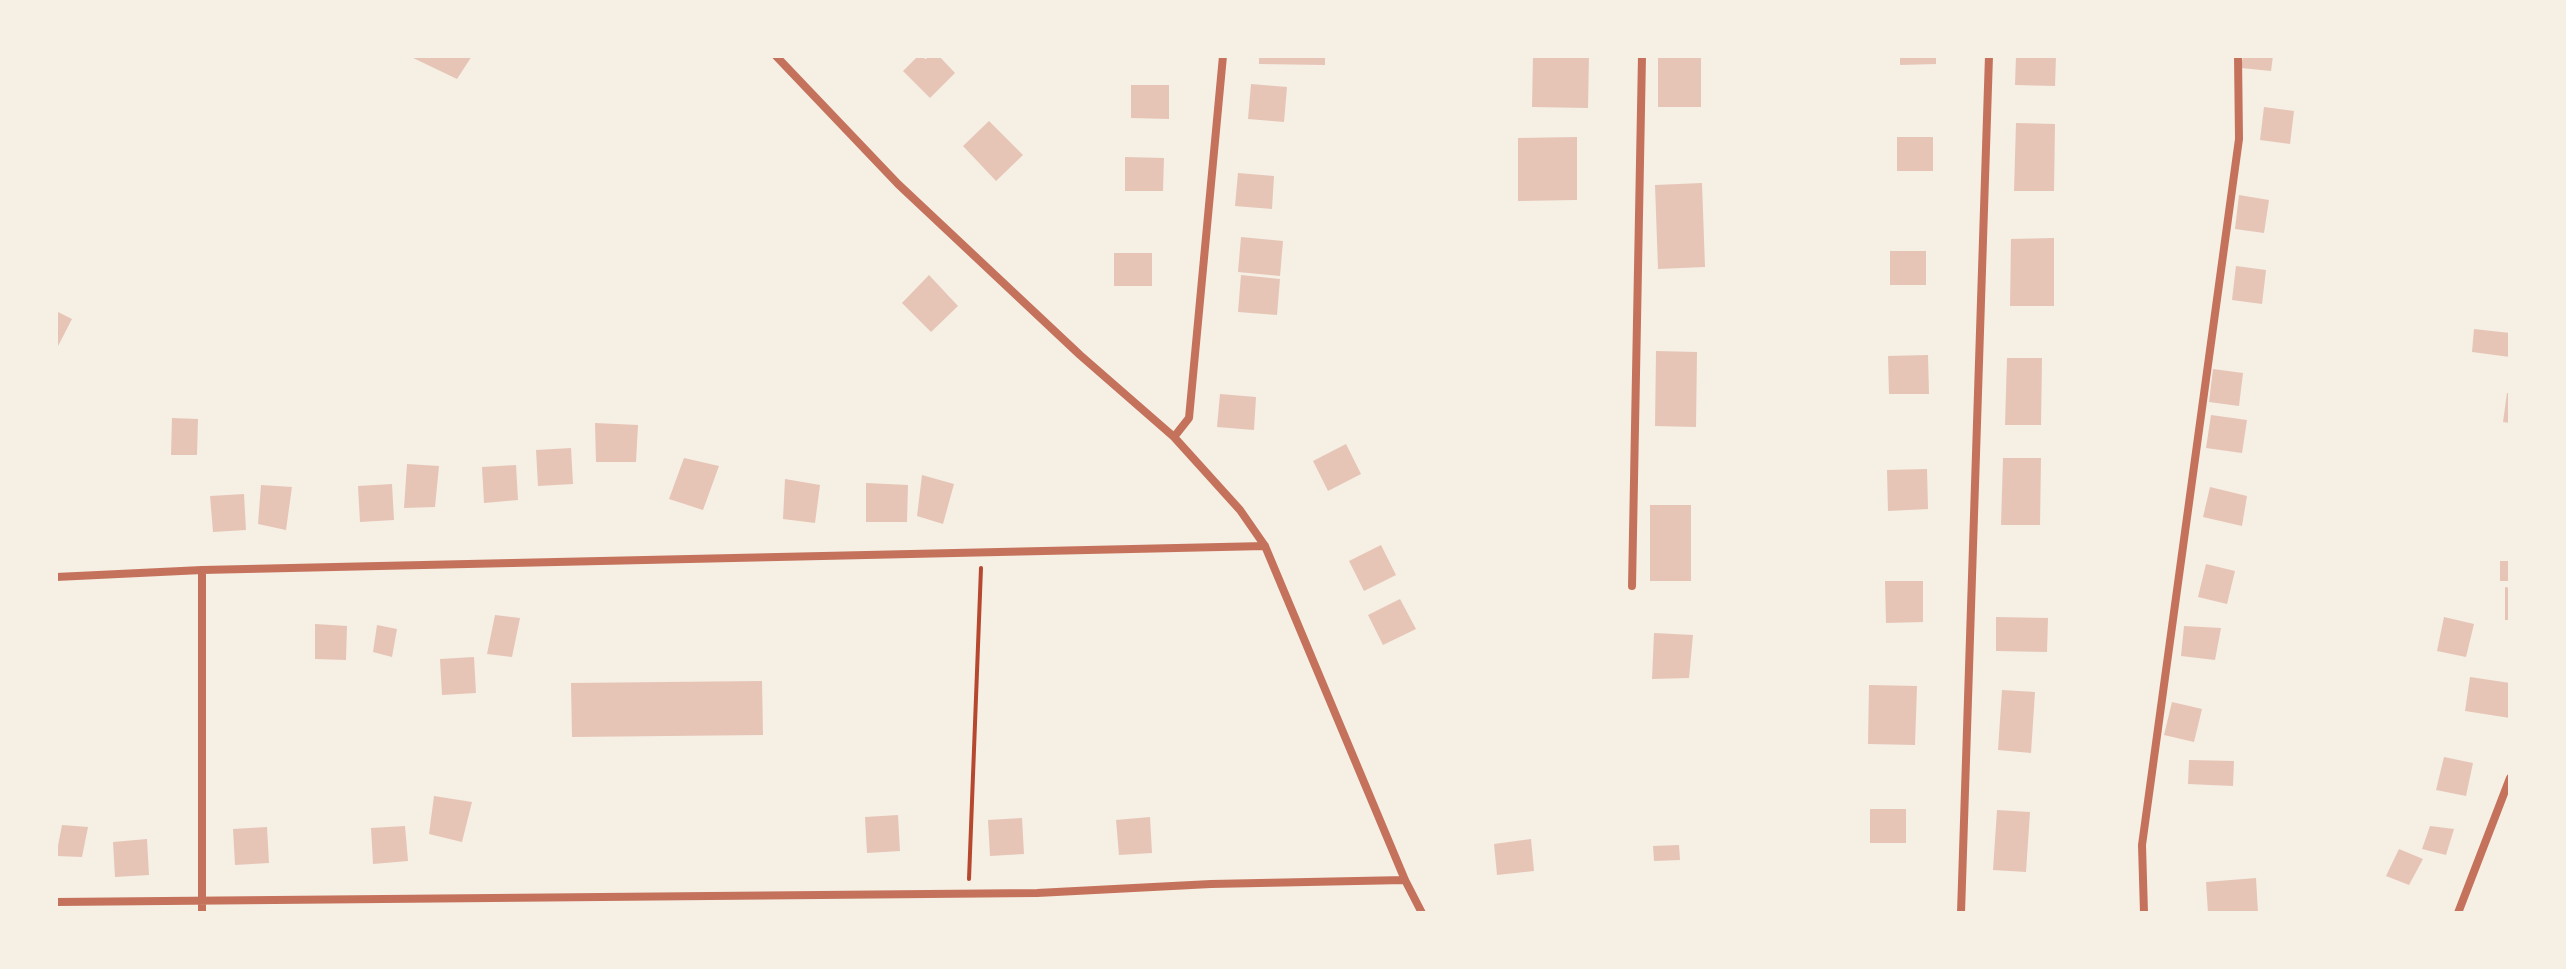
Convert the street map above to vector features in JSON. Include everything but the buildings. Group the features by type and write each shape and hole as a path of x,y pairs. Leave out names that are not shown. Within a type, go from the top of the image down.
{"street":[{"path":"776,56 898,184 1080,355 1174,437 1240,510 1265,546 1405,880 1422,913"},
{"path":"1174,437 1189,418 1223,56"},
{"path":"1632,586 1642,56"},
{"path":"1961,913 1989,56"},
{"path":"2144,913 2142,845 2239,139 2238,56"},
{"path":"56,577 202,570 1265,546"},
{"path":"202,570 202,913"},
{"path":"2458,913 2510,778"},
{"path":"56,902 968,893 1405,880"}],"path":[{"path":"968,893 981,553"}]}
